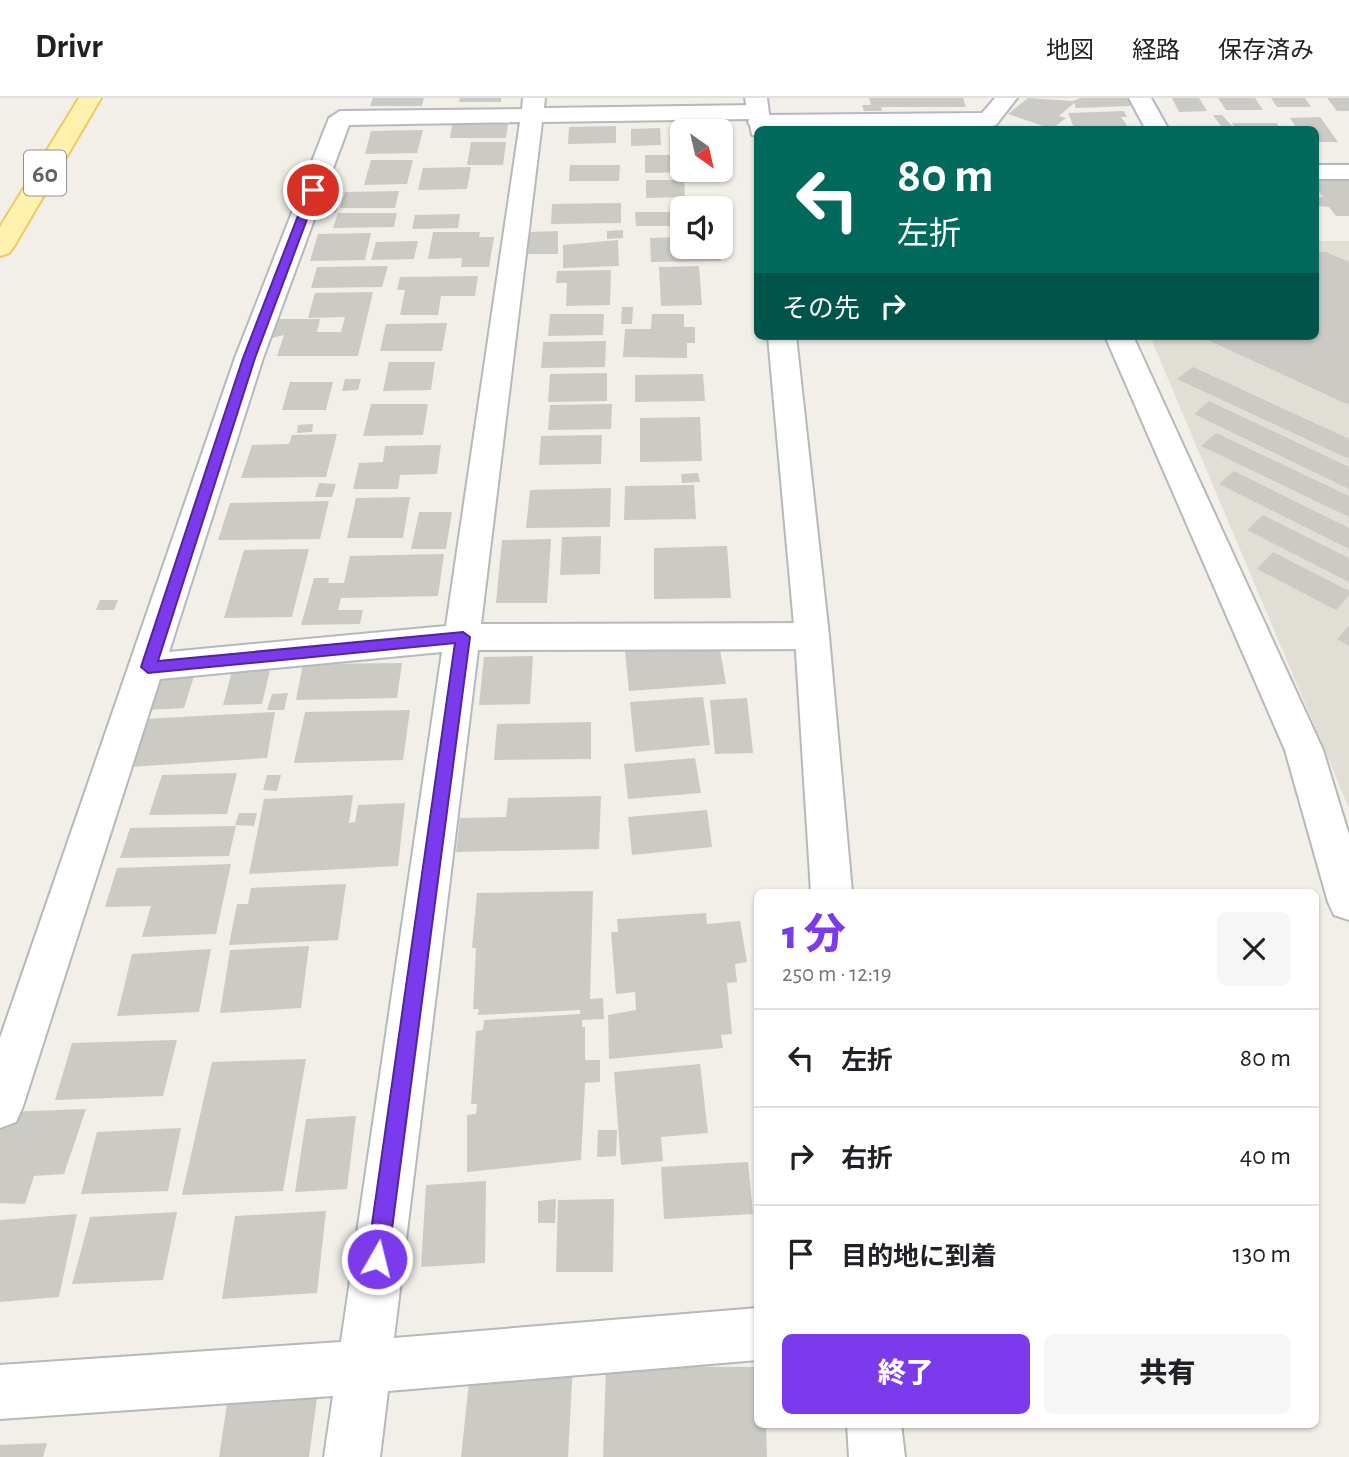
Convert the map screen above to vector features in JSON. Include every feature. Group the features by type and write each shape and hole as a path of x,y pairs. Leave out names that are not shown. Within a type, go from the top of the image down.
{"main road":[{"name":"60","path":"0,248 90,98"}],"street":[{"path":"0,1106 249,358 344,108 533,107 995,125 1006,98"},
{"path":"1140,98 1156,126"},
{"path":"352,1457 533,107"},
{"path":"1319,172 1349,172"},
{"path":"782,340 832,889"},
{"path":"1121,340 1304,750 1349,902"},
{"path":"148,667 463,637 811,636"},
{"path":"0,1392 362,1367 754,1335"},
{"path":"874,1428 877,1457"}],"shaded area":[{"path":"1319,241 1349,241 1349,808 1152,340 1319,340"}],"building":[{"path":"373,98 424,98 422,106 370,106"},
{"path":"460,98 501,98 501,102 459,102"},
{"path":"869,98 963,98 966,107 881,107 882,111 864,111 862,105 871,105"},
{"path":"1028,98 1073,101 1081,98 1127,98 1131,106 1076,108 1074,103 1059,116 1066,118 1056,126 1043,126 1008,114"},
{"path":"1172,98 1199,98 1207,111 1179,112"},
{"path":"1218,98 1255,98 1263,110 1226,110"},
{"path":"1271,98 1305,98 1311,107 1277,107"},
{"path":"1327,98 1349,98 1349,111 1337,111"},
{"path":"1124,111 1127,117 1121,117 1127,126 1073,126 1068,113"},
{"path":"1213,115 1222,115 1232,126 1221,126"},
{"path":"1320,117 1338,142 1319,142 1319,126 1295,126 1290,118"},
{"path":"1232,123 1277,123 1279,126 1234,126"},
{"path":"508,124 506,138 450,138 452,125"},
{"path":"616,126 616,143 568,144 569,127"},
{"path":"660,128 661,145 631,146 631,129"},
{"path":"423,130 417,153 365,154 371,131"},
{"path":"471,142 506,142 503,165 467,165"},
{"path":"645,155 670,155 670,172 645,173"},
{"path":"371,160 413,160 407,184 364,185"},
{"path":"570,165 620,165 619,181 569,181"},
{"path":"471,167 467,189 418,190 423,168"},
{"path":"1342,173 1349,173 1349,216 1336,216 1329,207 1319,206 1319,197 1323,197 1319,192 1319,181 1348,181"},
{"path":"646,180 684,182 685,196 646,198"},
{"path":"399,191 395,208 340,208 345,192"},
{"path":"316,196 341,196 336,213 311,214"},
{"path":"621,203 621,223 551,224 552,204"},
{"path":"635,212 670,212 670,226 636,226"},
{"path":"338,213 397,213 394,227 333,228"},
{"path":"460,214 458,228 412,229 415,215"},
{"path":"623,230 623,238 607,239 607,231"},
{"path":"558,231 558,254 528,254 529,232"},
{"path":"433,232 480,232 479,237 494,237 489,267 461,267 462,258 428,259"},
{"path":"371,233 365,260 310,261 318,234"},
{"path":"670,237 670,259 721,261 651,262 650,238"},
{"path":"618,240 619,266 563,268 563,245"},
{"path":"418,241 414,259 371,260 376,242"},
{"path":"1319,252 1326,252 1349,262 1349,405 1208,340 1319,340"},
{"path":"388,266 382,287 311,288 317,267"},
{"path":"699,266 702,305 661,306 659,267"},
{"path":"611,270 610,305 566,306 567,283 556,283 557,271"},
{"path":"478,276 475,296 441,296 438,315 400,315 405,290 397,290 400,277"},
{"path":"373,292 358,356 277,356 284,335 268,339 274,319 320,319 317,332 341,332 345,317 308,318 315,293"},
{"path":"622,307 633,307 632,324 621,324"},
{"path":"550,314 604,314 603,335 548,336"},
{"path":"652,314 684,314 684,327 695,327 695,343 687,343 687,358 623,357 625,329 651,329"},
{"path":"447,323 442,351 380,351 386,324"},
{"path":"606,341 605,367 541,368 543,342"},
{"path":"389,362 435,362 431,390 383,391"},
{"path":"1193,367 1349,439 1349,459 1177,379"},
{"path":"607,373 607,401 548,402 550,374"},
{"path":"703,374 705,401 635,402 635,375"},
{"path":"345,379 361,379 358,390 342,391"},
{"path":"290,382 333,382 326,410 282,410"},
{"path":"1209,401 1349,467 1349,489 1194,414"},
{"path":"371,404 428,404 423,435 363,436"},
{"path":"612,404 611,429 548,430 550,405"},
{"path":"700,417 702,461 640,462 640,418"},
{"path":"313,424 312,432 297,433 298,425"},
{"path":"1216,433 1349,496 1349,517 1201,446"},
{"path":"337,434 326,477 241,478 252,445 289,444 292,435"},
{"path":"602,435 601,464 539,465 541,436"},
{"path":"441,445 437,474 400,475 398,489 353,489 359,463 383,462 385,446"},
{"path":"1234,471 1349,528 1349,549 1219,484"},
{"path":"698,473 700,482 682,483 681,474"},
{"path":"319,483 336,484 332,497 315,497"},
{"path":"694,485 696,519 624,520 625,486"},
{"path":"611,488 610,527 526,528 530,490"},
{"path":"410,497 403,538 347,538 356,498"},
{"path":"329,501 320,539 218,540 230,503"},
{"path":"419,512 452,512 446,549 411,549"},
{"path":"1263,515 1349,558 1349,582 1247,530"},
{"path":"601,536 600,574 560,575 562,537"},
{"path":"551,539 547,603 496,603 502,540"},
{"path":"727,546 731,598 654,599 654,548"},
{"path":"309,549 292,617 224,618 244,550"},
{"path":"1273,552 1349,591 1349,595 1336,610 1257,569"},
{"path":"444,554 438,596 341,598 338,610 363,610 360,624 301,625 314,578 329,578 328,583 344,583 350,556"},
{"path":"100,600 118,600 114,610 96,610"},
{"path":"1349,626 1349,646 1337,639"},
{"path":"719,644 726,684 629,691 625,651"},
{"path":"533,656 530,704 479,705 484,657"},
{"path":"402,663 397,698 296,700 303,664"},
{"path":"270,670 262,704 223,705 232,671"},
{"path":"195,673 184,708 145,710 151,675"},
{"path":"288,693 284,710 267,710 272,694"},
{"path":"703,697 710,745 635,752 630,702"},
{"path":"747,698 753,753 715,754 710,700"},
{"path":"410,710 403,760 294,763 305,712"},
{"path":"275,712 267,758 129,767 142,719"},
{"path":"591,722 591,759 494,760 497,724"},
{"path":"695,758 701,793 628,799 624,764"},
{"path":"237,773 227,814 149,815 162,775"},
{"path":"267,775 281,775 277,791 263,790"},
{"path":"353,795 349,823 355,822 358,805 405,803 398,866 249,874 264,799"},
{"path":"601,796 599,849 456,852 460,818 506,817 508,798"},
{"path":"707,810 712,847 632,855 628,817"},
{"path":"239,813 257,813 254,826 235,825"},
{"path":"236,826 229,856 120,858 130,828"},
{"path":"231,864 216,934 142,937 151,906 105,907 117,868"},
{"path":"346,884 338,940 229,945 237,904 248,904 251,888"},
{"path":"593,891 590,999 603,998 604,1019 582,1020 582,1027 585,1027 585,1060 600,1060 600,1082 585,1083 581,1160 467,1172 467,1115 476,1114 477,1104 471,1104 476,1031 483,1030 484,1020 580,1014 580,1010 478,1015 479,1009 473,1009 476,948 472,948 477,893"},
{"path":"706,913 707,924 740,921 747,962 735,964 737,982 727,983 732,1034 721,1035 723,1048 609,1059 608,1015 636,1010 635,992 616,994 611,932 618,932 617,919"},
{"path":"309,946 301,1008 220,1013 230,950"},
{"path":"211,949 199,1012 117,1016 132,954"},
{"path":"177,1040 163,1096 55,1100 72,1043"},
{"path":"306,1059 283,1191 182,1195 212,1062"},
{"path":"700,1064 708,1133 661,1137 663,1161 621,1165 614,1072"},
{"path":"86,1109 64,1174 34,1176 25,1204 0,1203 0,1121 3,1112"},
{"path":"356,1116 347,1189 295,1192 306,1119"},
{"path":"181,1128 168,1191 81,1194 97,1132"},
{"path":"598,1130 617,1130 616,1156 597,1157"},
{"path":"748,1162 753,1214 664,1219 661,1167"},
{"path":"486,1181 485,1263 421,1267 426,1185"},
{"path":"556,1199 555,1223 538,1223 538,1201"},
{"path":"614,1199 613,1272 556,1272 558,1200"},
{"path":"326,1211 317,1293 222,1299 235,1216"},
{"path":"177,1212 163,1280 72,1284 90,1217"},
{"path":"77,1214 59,1297 0,1302 0,1220"},
{"path":"471,1363 573,1364 568,1457 461,1457"},
{"path":"606,1366 754,1367 754,1428 766,1428 767,1457 603,1457"},
{"path":"318,1391 309,1457 219,1457 228,1397"},
{"path":"47,1443 43,1457 0,1457 0,1445"}],"route":[{"path":"313,190 249,358 148,667 463,637 377,1259"}]}
